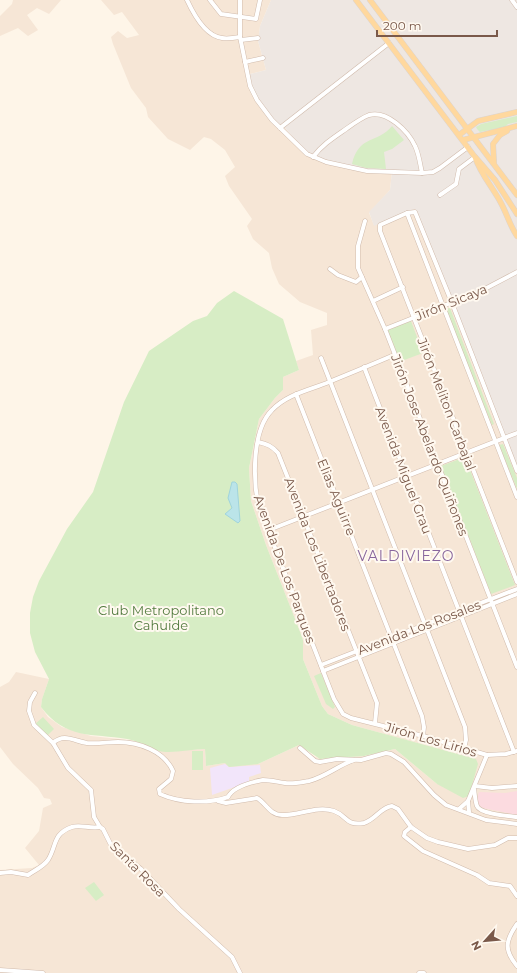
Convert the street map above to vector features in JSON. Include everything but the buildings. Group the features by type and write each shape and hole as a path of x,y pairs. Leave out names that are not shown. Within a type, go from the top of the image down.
{"main road":[{"path":"356,0 461,138 495,180 516,212"},
{"path":"370,0 468,128 517,195"},
{"path":"461,138 468,128 478,121 517,112"},
{"path":"461,138 474,137 516,127"},
{"path":"494,164 493,144 500,135 516,127"},
{"path":"476,157 478,165 503,205 509,222 517,236"}],"street":[{"path":"187,0 204,27 215,36 222,38 258,38"},
{"path":"210,0 221,14 256,19 260,0"},
{"path":"240,0 239,16 241,38 250,86 257,100 272,120 298,148 313,157 326,162 367,171 422,173 433,172 468,147"},
{"path":"512,0 517,7"},
{"path":"280,128 389,43"},
{"path":"245,62 263,58"},
{"path":"313,157 320,147 362,118 370,115 381,114 389,119 411,139 416,147 422,173"},
{"path":"440,195 456,184 459,169 476,157"},
{"path":"517,471 415,212 407,213 517,497"},
{"name":"Jirón Meliton Carbajal","path":"407,213 380,225 380,231 403,287 465,453 517,582"},
{"name":"Jirón Jose Abelardo Quiñones","path":"365,221 357,258 358,268 373,301 517,667"},
{"path":"418,240 425,237"},
{"path":"330,269 342,277 356,282 362,277"},
{"name":"Jirón Sicaya","path":"384,329 481,291 517,272"},
{"path":"373,301 403,287"},
{"name":"Avenida De Los Parques","path":"345,716 334,699 258,504 256,493 255,462 263,423 270,411 278,404 296,394 394,355"},
{"path":"321,358 466,731 464,749"},
{"name":"Avenida Miguel Grau","path":"364,367 515,751"},
{"name":"Elias Aguirre","path":"296,394 422,716 424,727 423,736"},
{"path":"269,530 517,433"},
{"name":"Avenida Los Libertadores","path":"258,442 269,445 278,453 302,517 377,703 375,723"},
{"name":"Avenida Los Rosales","path":"321,665 517,589"},
{"name":"Avenida Los Rosales","path":"323,671 517,594"},
{"name":"Santa Rosa","path":"35,693 30,702 29,711 34,725 53,743 68,768 91,790 92,812 114,849 141,869 168,899 232,957 240,973"},
{"name":"Jirón Los Lirios","path":"345,716 423,736 487,755 506,754 515,751"},
{"path":"53,743 58,738 64,737 86,743 124,742 147,747 171,765 173,771 171,779 159,789 160,794 175,798 217,801 226,804 258,798 273,813 282,816 304,811 332,811 349,823 354,824 371,820 386,807 392,806 398,809 411,827 427,838 468,850 494,845 508,838 517,838"},
{"path":"300,748 315,761 325,762 337,759 361,760 386,753 390,754 404,762 434,795 446,805 469,812 486,820 517,824"},
{"path":"459,809 468,801 487,755"},
{"path":"217,801 228,797 231,792 264,780 287,783 318,778 336,767 354,760"},
{"path":"475,787 492,788 517,786"},
{"path":"475,787 477,806 479,809 486,812 517,817"},
{"path":"228,797 232,803"},
{"path":"468,801 469,812"},
{"path":"0,873 11,872 28,875 48,861 56,838 60,833 74,826 90,828 100,827"},
{"path":"411,827 405,832 404,836 423,852 477,875 488,883 510,886 517,896"},
{"path":"517,924 507,946 508,953 517,966"},
{"path":"0,970 43,973"},
{"path":"419,973 424,973"}],"shaded area":[{"path":"13,0 61,0 49,14 37,8 27,15 38,30 28,36 18,28 0,36 0,16 12,4"},
{"path":"101,0 271,0 260,26 258,41 266,70 250,74 273,120 285,128 293,139 392,171 390,190 369,213 374,225 415,209 517,470 517,973 0,973 0,870 32,868 39,865 25,848 39,831 43,808 52,804 50,799 44,798 38,788 13,764 0,747 0,687 9,682 16,672 49,679 42,699 41,707 48,717 62,727 91,736 138,741 159,751 205,749 206,766 225,763 258,764 299,745 315,757 324,759 364,756 395,749 437,784 476,764 475,759 352,725 328,714 322,706 303,659 303,640 266,545 251,501 249,468 259,419 283,390 283,377 299,370 296,361 313,355 311,330 327,325 327,313 300,302 279,284 272,268 269,253 253,239 247,226 252,219 229,186 225,176 235,167 225,150 211,139 204,137 190,150 168,139 148,117 146,108 131,88 111,37 118,31 127,38 139,35 122,12 114,15"},
{"path":"271,0 517,0 517,470 415,209 374,226 369,212 390,190 392,171 366,170 322,160 303,149 285,128 273,120 260,103 252,85 250,74 266,70 258,41 260,26"},
{"path":"225,764 229,767 260,765 261,773 249,777 249,782 212,795 210,768"},
{"path":"517,791 517,815 483,808 479,805 477,799 479,792 505,793"}],"green space":[{"path":"517,116 517,122 508,124 505,127 480,132 476,127 481,124"},
{"path":"392,126 404,140 392,149 384,152 386,169 366,168 352,164 355,154 359,148 369,140 387,132"},
{"name":"Club Metropolitano Cahuide","path":"234,291 283,319 299,370 283,377 283,390 259,419 249,468 251,501 266,545 303,640 303,659 322,706 328,714 352,725 476,759 478,764 469,796 463,798 437,784 395,749 364,756 320,759 299,745 258,764 229,767 225,763 206,766 205,749 164,752 131,740 80,733 60,725 50,718 41,707 42,699 49,679 35,652 30,633 30,613 33,597 39,581 67,529 93,492 124,402 149,351 193,321 207,316 217,303"},
{"path":"450,308 494,424 492,425 445,309"},
{"path":"411,321 423,353 399,362 387,330"},
{"path":"503,444 517,478 517,489 499,445"},
{"path":"465,457 515,585 491,594 441,466"},
{"path":"321,673 335,707 333,709 326,704 314,676"},
{"path":"43,717 54,729 47,736 35,724"},
{"path":"192,751 203,751 203,770 192,770"},
{"path":"94,882 104,895 96,901 85,888"}],"water":[{"path":"232,482 237,484 240,521 238,523 225,514 232,508 228,498"}],"district":[{"name":"VALDIVIEZO","path":"406,556"}]}
